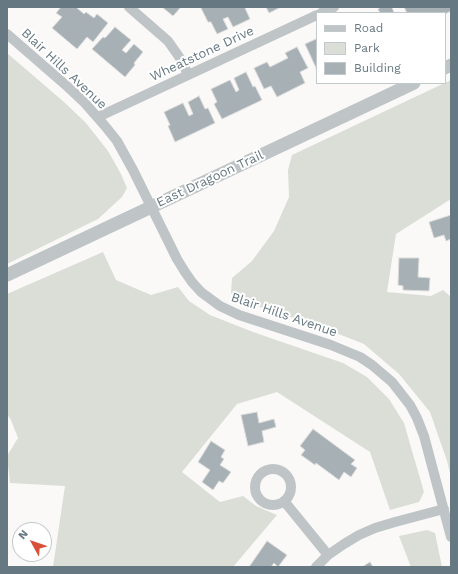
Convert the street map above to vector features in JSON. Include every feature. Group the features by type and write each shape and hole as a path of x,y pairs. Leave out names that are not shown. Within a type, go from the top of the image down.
{"street":[{"path":"129,7 168,41 182,61 188,75"},
{"path":"323,12 334,7"},
{"name":"Wheatstone Drive","path":"98,117 316,15"},
{"name":"Blair Hills Avenue","path":"7,34 68,87 106,126 117,141 133,170 177,259 192,282 211,300 239,315 347,351 372,364 392,382 410,405 424,436 451,537"},
{"name":"East Dragoon Trail","path":"7,275 412,84"},
{"path":"284,501 328,555"},
{"path":"316,567 328,555 359,535 375,528 444,509"}],"green space":[{"path":"7,53 86,123 108,151 127,188 122,197 98,219 7,264"},
{"path":"451,80 451,199 396,234 387,292 431,296 443,290 451,297 451,477 430,412 399,374 364,344 321,327 248,303 231,293 232,278 252,261 274,231 289,197 288,170 292,155 443,84 446,84 446,82"},
{"path":"103,252 116,280 151,295 178,287 189,301 210,315 253,332 343,363 367,377 389,399 404,423 424,492 419,502 390,510 370,452 277,392 237,404 182,472 220,502 243,496 256,506 277,515 233,567 53,567 65,486 10,483 7,456 18,438 7,414 7,294"},
{"path":"427,530 435,533 442,567 411,567 399,536"}],"building":[{"path":"61,7 77,7 84,14 86,12 94,18 97,14 108,23 93,42 87,37 77,49 52,28 62,17 56,13"},
{"path":"162,7 181,7 173,16"},
{"path":"246,7 245,8 250,19 233,27 228,17 223,19 228,29 217,34 211,22 208,22 201,8"},
{"path":"266,7 281,7 269,13"},
{"path":"381,7 392,7 394,12 380,12 378,9"},
{"path":"404,7 450,7 451,11 446,14 446,12 406,12"},
{"path":"115,27 131,40 122,50 126,53 134,44 143,52 125,77 92,49"},
{"path":"316,39 316,68 305,44"},
{"path":"297,47 308,68 300,72 305,83 277,97 271,86 264,89 254,68 267,62 270,67 288,58 285,53"},
{"path":"246,72 253,87 255,86 262,100 222,119 214,104 217,102 211,89 230,80 236,92 239,90 234,78"},
{"path":"199,96 205,109 208,108 215,123 175,142 164,112 183,103 189,116 193,114 188,102"},
{"path":"451,215 451,239 446,241 444,235 434,238 429,222"},
{"path":"399,258 419,258 418,277 430,278 429,291 403,290 403,286 398,285"},
{"path":"257,412 259,423 274,419 276,427 262,431 264,442 248,446 241,415"},
{"path":"313,429 355,460 351,464 357,468 351,477 344,472 339,480 316,463 315,465 301,455 305,450 300,446"},
{"path":"211,441 225,450 221,457 224,459 220,465 231,472 223,483 219,481 213,490 202,482 210,470 198,462"},
{"path":"267,541 287,555 278,567 274,563 271,567 249,567"},
{"path":"370,562 373,567 362,567"}]}
